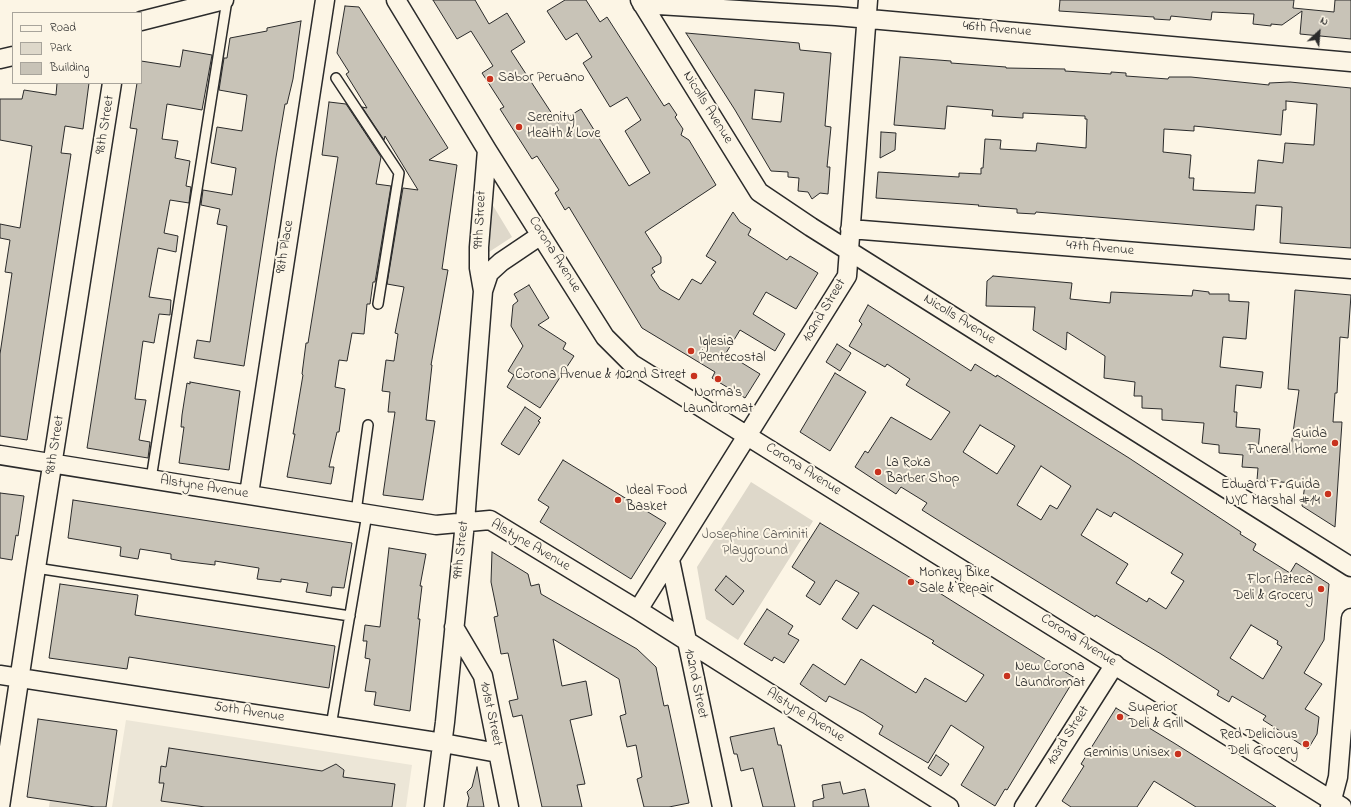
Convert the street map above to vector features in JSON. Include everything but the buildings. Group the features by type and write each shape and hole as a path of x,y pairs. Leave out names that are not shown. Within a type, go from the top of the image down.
{"street":[{"path":"142,21 189,4 224,0"},
{"name":"98th Place","path":"249,494 325,0"},
{"name":"Corona Avenue","path":"396,0 487,150 605,337 632,364 1115,664 1334,805"},
{"name":"102nd Street","path":"638,610 847,276 868,0"},
{"name":"46th Avenue","path":"641,2 866,19 1351,62"},
{"name":"Nicolls Avenue","path":"641,2 759,192 848,251 1351,567"},
{"path":"0,59 12,56"},
{"name":"98th Street","path":"0,807 112,84"},
{"name":"99th Street","path":"434,807 443,743 465,522 483,291 479,268 479,248 487,150"},
{"name":"47th Avenue","path":"850,229 1351,270"},
{"name":"99th Street","path":"483,291 489,274 501,262 541,235"},
{"name":"Alstyne Avenue","path":"0,455 436,525 490,520 638,610 949,807"},
{"name":"102nd Street","path":"670,560 685,640 722,807"},
{"path":"1334,805 1348,692 1351,618"},
{"name":"101st Street","path":"454,627 483,676 509,807"},
{"name":"103rd Street","path":"1024,807 1115,664"},
{"name":"50th Avenue","path":"0,675 443,743 498,754"}],"lane":[{"path":"151,480 227,0"},
{"path":"336,78 399,173 378,304"},
{"path":"331,726 350,616 362,513 368,425"},
{"path":"36,568 350,616"}],"shaded area":[{"path":"126,720 412,765 406,807 112,807"}],"green space":[{"path":"492,204 512,237 489,252"},
{"name":"Josephine Caminiti Playground","path":"751,482 813,521 738,640 706,619 697,567"},
{"path":"50,800 95,807 49,807"}],"place":[{"name":"Sabor Peruano","path":"490,79"},
{"name":"Serenity Health & Love","path":"519,127"},
{"name":"Iglesia Pentecostal","path":"691,351"},
{"name":"Corona Avenue & 102nd Street","path":"694,376"},
{"name":"Norma's Laundromat","path":"718,379"},
{"name":"Guida Funeral Home","path":"1335,443"},
{"name":"La Roka Barber Shop","path":"878,472"},
{"name":"Edward F. Guida NYC Marshal #14","path":"1328,494"},
{"name":"Ideal Food Basket","path":"618,500"},
{"name":"Monkey Bike Sale & Repair","path":"911,582"},
{"name":"Flor Azteca Deli & Grocery","path":"1321,589"},
{"name":"New Corona Laundromat","path":"1007,676"},
{"name":"Superior Deli & Grill","path":"1120,717"},
{"name":"Red Delicious Deli Grocery","path":"1306,744"},
{"name":"Geminis Unisex","path":"1178,754"}]}
